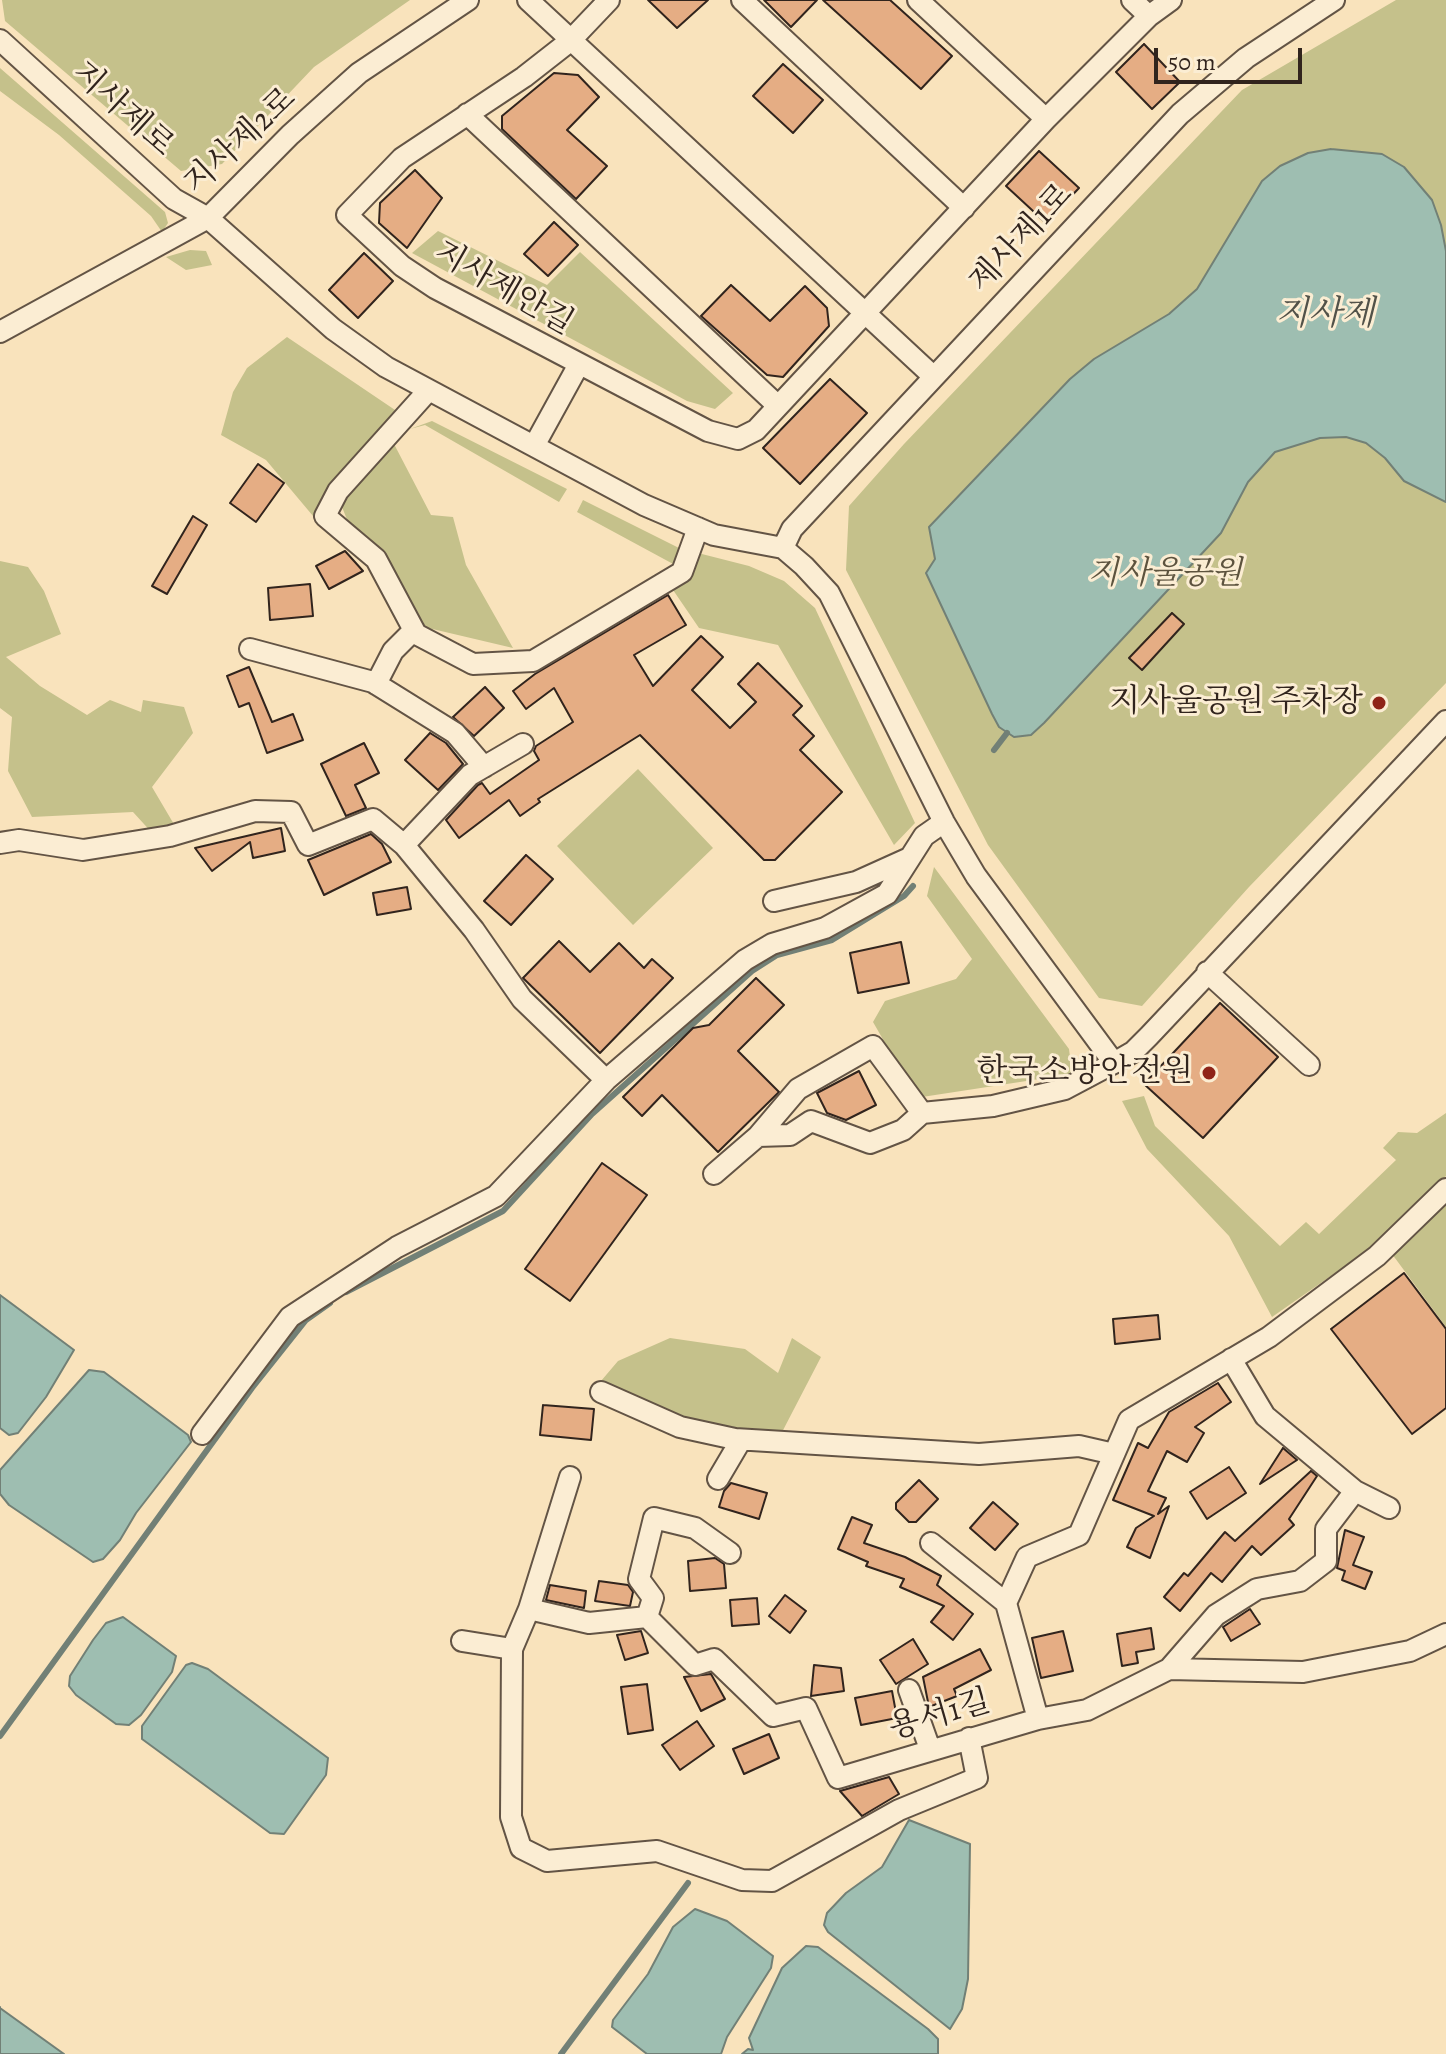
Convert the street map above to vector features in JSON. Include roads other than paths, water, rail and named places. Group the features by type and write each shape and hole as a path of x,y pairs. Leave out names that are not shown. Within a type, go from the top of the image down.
{"street":[{"name":"지사제2로","path":"0,332 208,218 290,135 359,73 468,0"},
{"path":"528,0 934,377"},
{"name":"지사제안길","path":"609,0 570,41 402,158 347,215 402,266 435,288 578,366 708,431 738,439 756,430 866,316 1046,119 1149,16 1171,0"},
{"path":"742,0 964,208"},
{"path":"918,0 1046,119"},
{"path":"1132,0 1149,16"},
{"name":"제사제1로","path":"783,548 792,529 1180,114 1246,58 1321,3"},
{"name":"지사제로","path":"0,40 174,199 208,218 333,329 427,392 644,505 744,543 783,548"},
{"path":"467,114 778,406"},
{"path":"534,446 578,366"},
{"path":"427,392 338,491 325,516 376,559 414,630 473,664 533,661 682,572 698,528"},
{"path":"783,548 829,593 944,822 976,876 1114,1063"},
{"path":"376,684 393,651 414,630"},
{"path":"250,649 376,684 455,733 484,767"},
{"path":"758,1136 790,1135 811,1121 870,1143 903,1130 922,1113 993,1106 1065,1089 1133,1052 1446,721"},
{"path":"404,845 470,775 523,744"},
{"path":"0,843 19,840 83,850 170,836 255,811 291,812 308,845 373,819 404,845 474,930 522,999 606,1080"},
{"path":"202,1434 290,1317 397,1247 496,1196 606,1080 745,960 772,944 825,928 887,894 924,836 944,822"},
{"path":"774,901 856,882 907,859"},
{"path":"1207,972 1309,1065"},
{"path":"714,1174 758,1136 798,1089 873,1046 922,1113"},
{"path":"1006,1603 1027,1557 1079,1535 1129,1420 1269,1337 1377,1256 1446,1189"},
{"path":"1231,1359 1265,1416 1355,1491 1389,1508"},
{"path":"601,1392 680,1427 741,1440 979,1454 1079,1446 1114,1454"},
{"path":"718,1479 741,1440"},
{"path":"570,1477 529,1609 512,1649 511,1817 521,1848 547,1861 657,1851 703,1863 742,1880 772,1881 899,1810 977,1778 969,1738"},
{"path":"1169,1669 1216,1615 1257,1589 1300,1581 1326,1561 1326,1529 1355,1491"},
{"path":"529,1609 589,1623 647,1617 653,1598 639,1579 654,1518 695,1528 730,1553"},
{"path":"931,1543 1006,1603 1038,1719"},
{"name":"용서1길","path":"647,1617 695,1665 714,1659 773,1716 806,1708 838,1778 1038,1719 1087,1710 1169,1669 1303,1672 1410,1651 1446,1634"},
{"path":"462,1641 512,1649"},
{"path":"909,1690 930,1749"}],"water":[{"name":"지사제","path":"1331,149 1382,154 1404,167 1432,200 1441,225 1446,251 1446,502 1404,481 1385,458 1366,443 1346,437 1320,438 1275,452 1248,482 1221,533 1044,723 1031,735 1014,737 999,727 992,714 926,573 935,559 929,527 1070,379 1094,359 1169,314 1197,289 1262,181 1280,166 1308,153"},
{"path":"0,1295 74,1350 46,1397 18,1433 9,1435 0,1428"},
{"path":"89,1370 104,1372 188,1435 191,1442 136,1513 120,1540 103,1559 93,1562 9,1505 0,1494 0,1470"},
{"path":"123,1617 176,1656 172,1672 141,1715 129,1725 116,1724 76,1695 69,1686 70,1676 106,1623"},
{"path":"192,1663 208,1669 328,1758 326,1775 284,1834 270,1833 142,1739 142,1726 186,1665"},
{"path":"909,1820 970,1844 968,1979 962,2009 950,2029 828,1932 824,1925 827,1913 846,1893 882,1867"},
{"path":"695,1909 727,1921 773,1956 771,1968 727,2037 721,2054 647,2054 612,2027 613,2020 648,1974 673,1927"},
{"path":"806,1946 818,1947 928,2029 938,2039 938,2054 742,2054 748,2049 753,2050 749,2038 782,1968"},
{"path":"0,2008 64,2054 0,2054"}],"waterway":[{"path":"994,750 1007,733"},
{"path":"346,1292 503,1211 592,1114 752,971 777,955 832,940 904,896 913,886"},
{"path":"0,1736 252,1388 306,1320 330,1303"},
{"path":"561,2054 688,1883"}],"place":[{"name":"지사울공원 주차장","path":"1379,703"},
{"name":"한국소방안전원","path":"1209,1073"}],"park label":[{"name":"지사울공원","path":"1165,575"}]}
